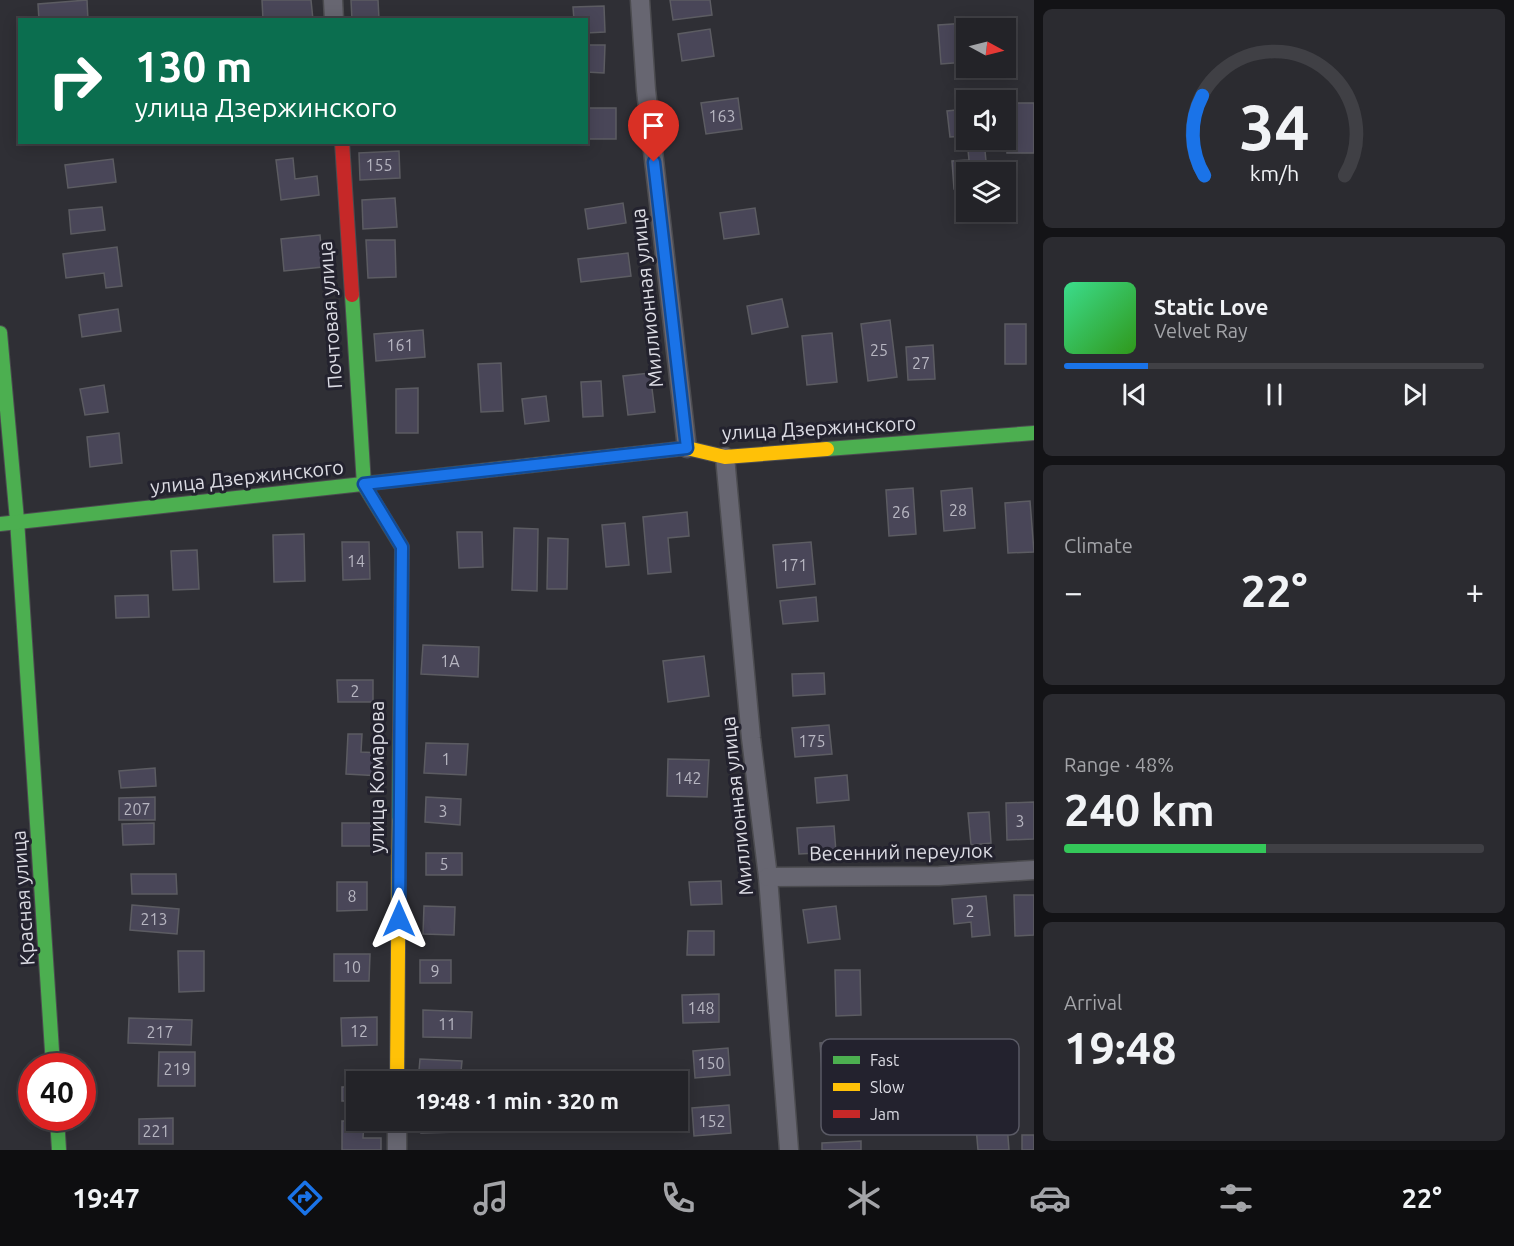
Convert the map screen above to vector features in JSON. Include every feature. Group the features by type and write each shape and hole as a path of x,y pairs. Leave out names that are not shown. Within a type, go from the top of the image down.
{"street":[{"path":"333,0 334,18"},
{"name":"Миллионная улица","path":"640,0 646,90 687,448"},
{"name":"Почтовая улица","path":"342,144 364,484"},
{"name":"Красная улица","path":"0,333 17,520 52,1053"},
{"name":"улица Дзержинского","path":"0,524 17,520 687,448 725,457 1034,433"},
{"name":"Миллионная улица","path":"725,457 750,727 768,877 789,1150"},
{"name":"улица Комарова","path":"364,484 402,547 398,1071"},
{"name":"Весенний переулок","path":"768,877 939,876 1034,870"},
{"path":"58,1131 59,1150"},
{"path":"397,1131 397,1150"}],"building":[{"path":"87,0 88,18 39,18 38,4"},
{"path":"262,0 311,0 313,18 263,18"},
{"path":"351,0 378,0 379,18 352,18"},
{"path":"670,0 710,0 712,15 673,20"},
{"path":"604,6 605,32 588,33 588,18 574,18 573,7"},
{"path":"956,24 956,63 941,64 938,25"},
{"path":"710,29 714,56 682,61 678,34"},
{"path":"588,45 605,45 604,73 588,72"},
{"path":"738,98 742,129 706,134 701,103"},
{"path":"1016,103 1034,103 1034,153 1007,153 1007,150 1016,150"},
{"path":"588,108 616,108 616,139 588,139"},
{"path":"956,110 956,137 950,137 947,111"},
{"path":"968,150 985,150 986,162 956,162 956,189 954,189 952,161 969,160"},
{"path":"399,151 400,178 360,180 359,153"},
{"path":"293,158 295,179 317,176 319,195 281,200 276,160"},
{"path":"113,159 116,182 68,188 65,165"},
{"path":"395,198 397,227 363,229 362,200"},
{"path":"623,203 626,223 588,229 585,209"},
{"path":"102,207 105,230 71,234 69,210"},
{"path":"755,208 759,234 724,239 720,213"},
{"path":"320,235 323,267 284,271 281,239"},
{"path":"366,240 395,240 396,277 368,278"},
{"path":"117,247 122,286 106,288 104,273 66,278 63,254"},
{"path":"628,253 631,276 581,282 578,259"},
{"path":"782,299 788,327 752,334 747,306"},
{"path":"118,309 121,331 82,337 79,315"},
{"path":"890,320 897,377 868,381 861,324"},
{"path":"1005,324 1026,324 1026,364 1005,364"},
{"path":"423,330 425,357 376,361 374,334"},
{"path":"832,333 837,382 807,385 802,336"},
{"path":"933,345 935,379 908,380 906,347"},
{"path":"501,363 503,411 481,412 478,364"},
{"path":"650,373 655,412 628,415 623,376"},
{"path":"601,381 603,416 583,417 581,382"},
{"path":"104,385 108,412 85,415 80,389"},
{"path":"418,388 418,433 396,433 396,389"},
{"path":"546,396 549,421 525,424 522,399"},
{"path":"119,433 122,463 90,467 87,437"},
{"path":"913,488 916,534 889,536 886,490"},
{"path":"972,488 975,528 944,531 941,491"},
{"path":"1030,501 1034,552 1008,553 1005,503"},
{"path":"687,512 689,536 668,538 671,572 648,574 643,517"},
{"path":"625,523 629,565 606,567 602,525"},
{"path":"514,528 538,529 537,591 512,590"},
{"path":"457,532 482,532 483,567 459,568"},
{"path":"304,534 305,581 274,582 273,535"},
{"path":"548,538 568,539 567,589 547,589"},
{"path":"342,542 369,542 370,579 343,580"},
{"path":"811,542 815,584 777,588 773,545"},
{"path":"197,550 199,589 173,590 171,551"},
{"path":"148,595 149,617 116,618 115,596"},
{"path":"816,597 818,621 783,624 780,601"},
{"path":"423,645 479,647 478,677 421,674"},
{"path":"704,656 709,696 668,702 663,661"},
{"path":"824,673 825,694 793,696 792,674"},
{"path":"337,680 373,680 373,702 338,702"},
{"path":"829,725 832,754 795,757 792,728"},
{"path":"348,734 362,734 361,752 382,753 381,776 346,774"},
{"path":"426,743 468,744 466,775 424,773"},
{"path":"668,759 709,760 707,797 667,796"},
{"path":"155,768 156,786 121,788 119,771"},
{"path":"847,775 849,800 817,803 815,778"},
{"path":"155,797 155,820 119,820 119,798"},
{"path":"426,797 461,799 460,825 425,822"},
{"path":"1034,802 1034,839 1007,840 1006,803"},
{"path":"989,812 991,843 971,845 968,813"},
{"path":"154,823 154,844 123,845 122,824"},
{"path":"342,823 372,823 372,846 342,846"},
{"path":"834,826 836,852 799,854 797,828"},
{"path":"426,853 462,853 462,875 426,875"},
{"path":"131,874 176,874 177,894 132,894"},
{"path":"721,881 722,904 691,905 689,882"},
{"path":"337,882 367,882 367,910 337,911"},
{"path":"1014,895 1034,895 1034,935 1015,936"},
{"path":"986,896 990,935 972,937 971,922 954,924 952,899"},
{"path":"132,905 179,909 177,934 130,930"},
{"path":"424,906 455,907 454,935 423,934"},
{"path":"836,906 840,939 808,943 803,910"},
{"path":"688,931 714,931 714,955 687,955"},
{"path":"178,951 204,951 204,991 179,992"},
{"path":"334,954 370,954 369,981 334,981"},
{"path":"420,960 451,960 451,983 420,983"},
{"path":"835,970 860,970 861,1015 836,1016"},
{"path":"719,994 719,1022 683,1023 682,995"},
{"path":"423,1010 472,1012 471,1038 423,1037"},
{"path":"377,1017 377,1045 342,1046 341,1018"},
{"path":"129,1018 192,1020 191,1045 128,1043"},
{"path":"728,1048 730,1075 695,1078 693,1051"},
{"path":"159,1052 195,1052 195,1086 158,1086"},
{"path":"420,1059 462,1061 461,1071 419,1071"},
{"path":"342,1087 346,1087 346,1101 342,1101"},
{"path":"729,1105 731,1133 694,1136 692,1108"},
{"path":"173,1118 173,1144 139,1144 139,1119"},
{"path":"342,1121 346,1121 346,1131 363,1131 363,1138 381,1138 381,1150 342,1150"},
{"path":"421,1131 459,1132 421,1133"},
{"path":"977,1135 1008,1135 1009,1150 978,1150"},
{"path":"1022,1135 1034,1135 1034,1150 1022,1150"},
{"path":"861,1141 861,1150 822,1150 822,1143"}],"traffic: fast":[{"path":"352,295 364,485 402,547 399,821"},
{"path":"0,333 17,520 52,1053"},
{"path":"827,449 1034,433"},
{"path":"0,524 480,471"},
{"path":"58,1131 59,1150"}],"traffic: slow":[{"path":"480,471 687,448 725,457 827,449"},
{"path":"397,1071 399,821"}],"traffic: jam":[{"path":"342,144 352,295"}],"route":[{"path":"399,919 402,547 364,484 687,448 654,162"}]}
